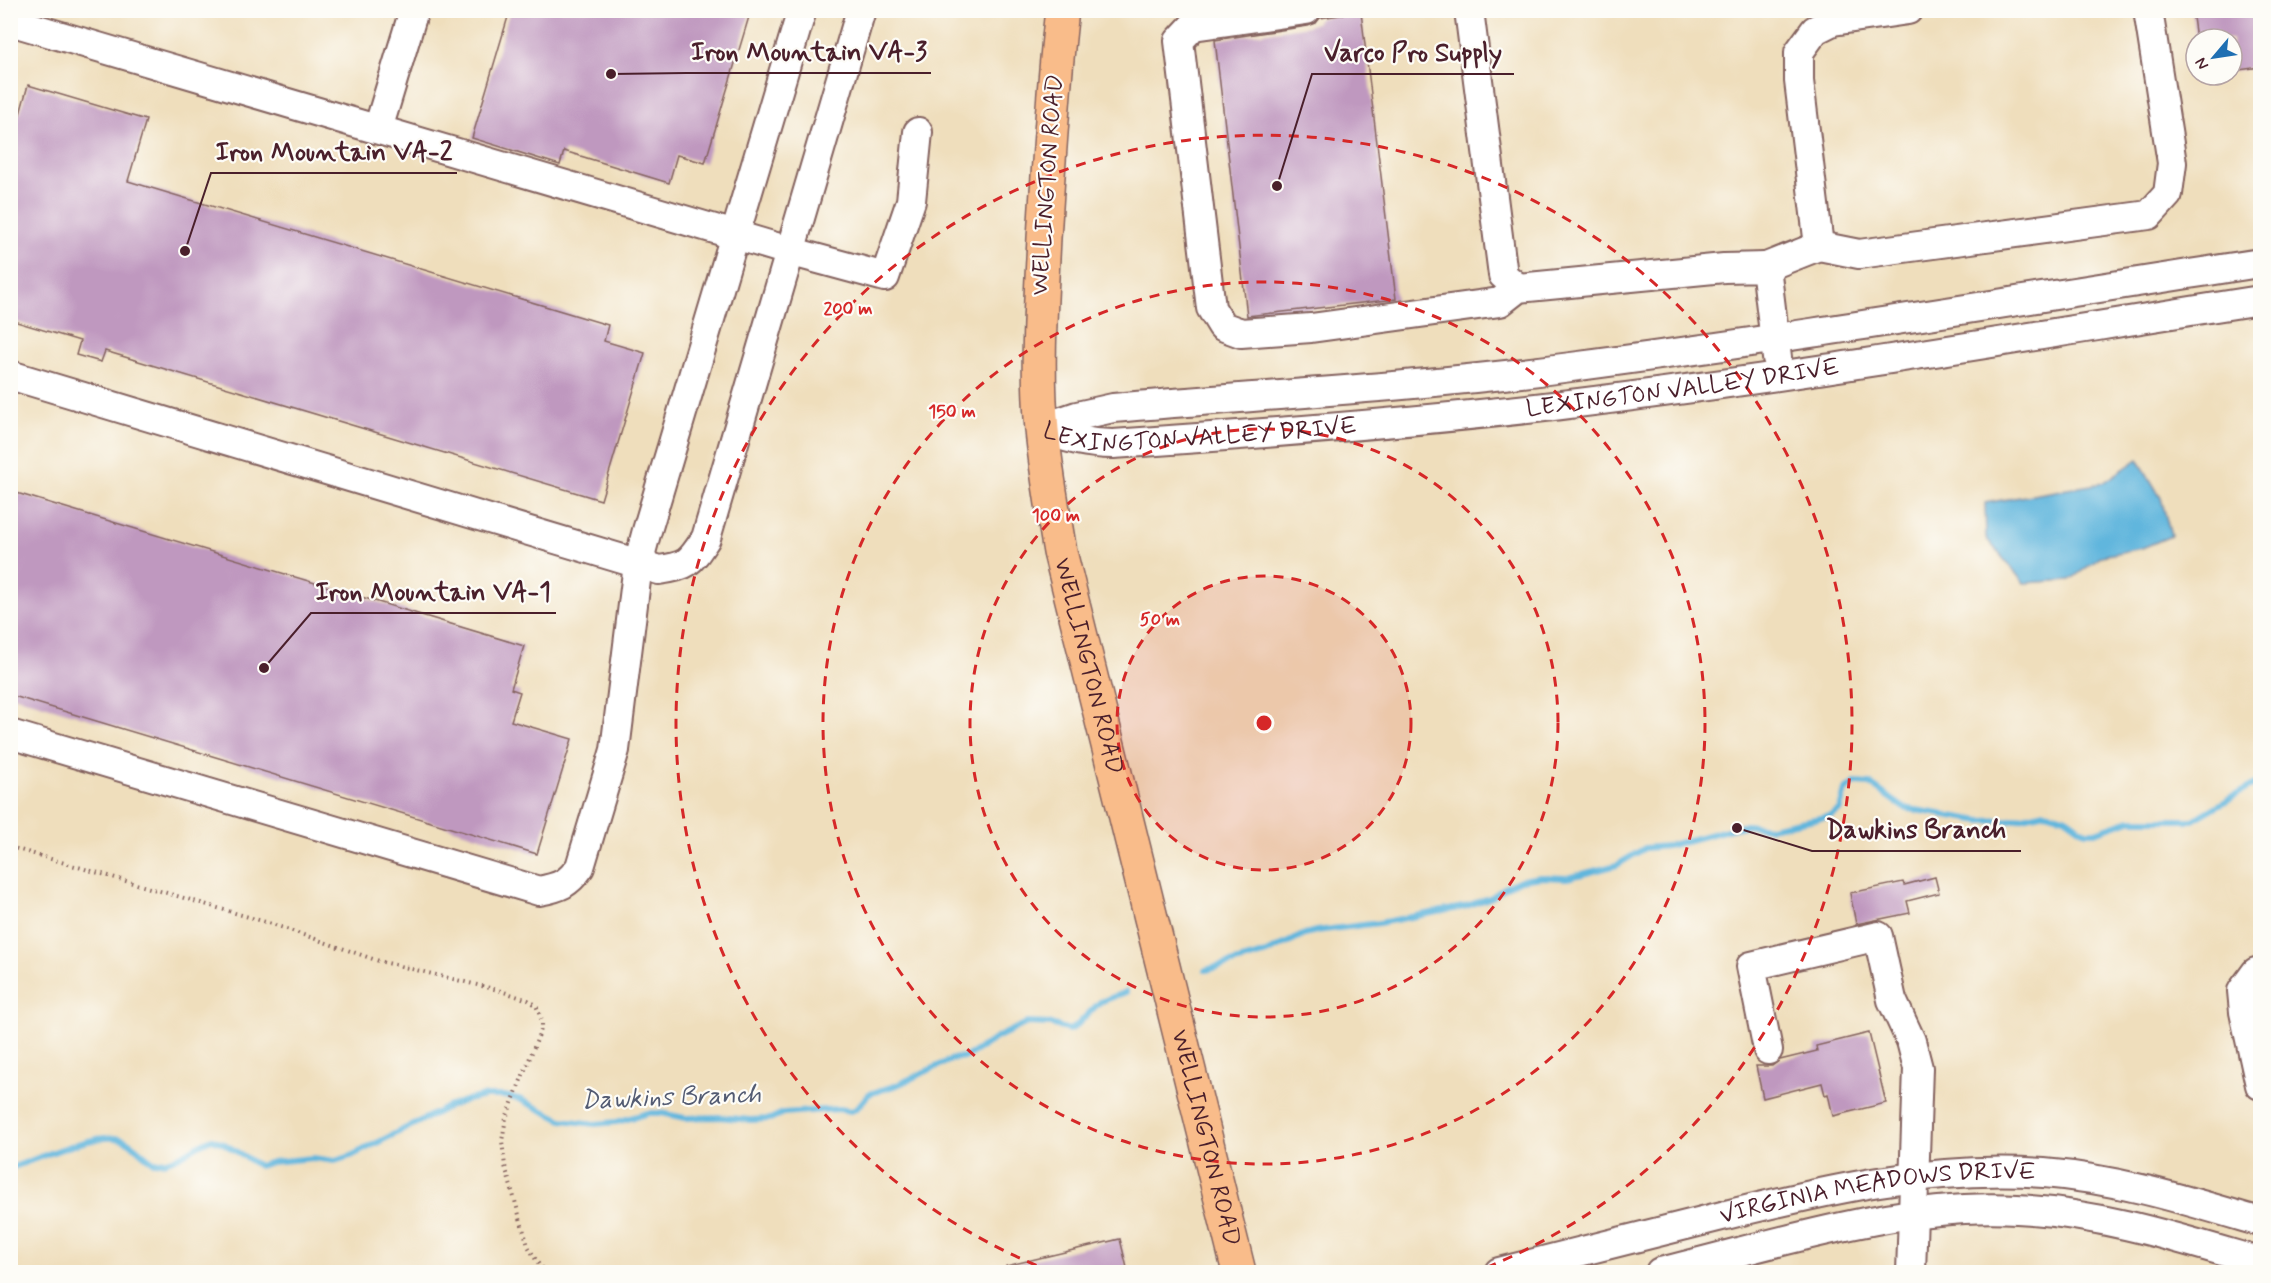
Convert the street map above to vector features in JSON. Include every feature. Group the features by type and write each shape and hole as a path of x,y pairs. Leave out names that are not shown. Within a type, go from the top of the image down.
{"main road":[{"name":"WELLINGTON ROAD","path":"1062,10 1051,129 1040,306 1039,369 1048,487 1060,552 1239,1272"}],"street":[{"path":"378,129 414,10"},
{"path":"10,734 539,891 558,887 571,880 580,867 615,750 639,564 802,10"},
{"path":"10,375 659,570 678,568 690,561 706,538 861,10"},
{"path":"1306,10 1193,26 1179,41 1211,308 1222,326 1241,333 1311,328 1500,302 1518,288 1724,268 1766,267 1819,246 1859,254 2149,214 2168,194 2172,163 2148,10"},
{"path":"1469,10 1503,275 1518,288"},
{"path":"1819,246 1799,81 1799,52 1815,30 1833,21 1908,10"},
{"path":"10,21 789,251 885,277 911,201 918,132"},
{"name":"LEXINGTON VALLEY DRIVE","path":"1042,428 1077,416 1113,408 1482,378 1774,338 2260,263"},
{"path":"1766,267 1780,375"},
{"name":"LEXINGTON VALLEY DRIVE","path":"1042,428 1064,438 1088,444 1135,443 1481,414 1780,375 2260,300"},
{"path":"1768,1050 1751,966 1878,936 1892,1000 1911,1041 1918,1068 1911,1272"},
{"path":"2260,971 2256,972 2242,991 2244,1012 2260,1085"},
{"name":"VIRGINIA MEADOWS DRIVE","path":"1499,1272 1799,1197 1874,1181 1914,1176 1988,1172 2044,1173 2099,1180 2153,1191 2260,1222"},
{"name":"VIRGINIA MEADOWS DRIVE","path":"1660,1272 1872,1220 1914,1214 2015,1209 2052,1212 2156,1232 2260,1262"}],"path":[{"path":"10,847 269,923 379,961 498,990 536,1005 542,1028 503,1129 503,1156 528,1246 539,1265 547,1272"}],"water":[{"path":"2138,459 2161,498 2171,536 2142,548 2102,556 2070,580 2024,583 1986,538 1985,503 2103,483"}],"building":[{"path":"510,10 751,10 705,163 677,155 669,183 564,151 560,165 472,138"},
{"path":"2192,10 2260,10 2260,67 2244,69 2244,27 2194,27"},
{"path":"1361,12 1396,299 1247,316 1215,40 1308,26 1316,23 1320,18"},
{"path":"28,85 146,120 128,181 608,325 604,341 645,353 601,500 105,351 101,362 76,355 80,341 10,320 10,111 20,114"},
{"path":"10,491 524,646 511,689 520,692 511,721 572,739 537,854 10,695"},
{"path":"1935,877 1939,893 1907,901 1910,913 1856,924 1850,893 1903,882 1904,885"},
{"path":"1869,1033 1886,1103 1833,1116 1828,1094 1825,1095 1822,1083 1763,1098 1756,1066 1772,1066 1780,1060 1817,1051 1816,1046"},
{"path":"1120,1239 1128,1272 1007,1272 1006,1266"}],"waterway":[{"name":"Dawkins Branch","path":"1206,970 1264,954 1316,931 1379,923 1464,907 1492,897 1521,880 1541,877 1567,878 1617,865 1645,848 1667,846 1746,825 1770,828 1830,816 1840,809 1845,790 1855,783 1870,784 1904,808 1981,821 2010,820 2045,812 2065,817 2086,832 2095,832 2130,820 2193,820 2260,781"},
{"name":"Dawkins Branch","path":"10,1168 84,1142 113,1138 128,1142 154,1162 170,1160 212,1139 223,1143 259,1166 272,1162 313,1158 335,1161 351,1156 450,1106 485,1096 519,1099 562,1120 595,1124 617,1122 648,1113 685,1118 719,1117 750,1120 770,1119 783,1113 839,1109 851,1111 856,1109 869,1094 897,1085 955,1058 966,1057 998,1037 1027,1023 1051,1024 1069,1030 1100,1002 1126,992"}],"place":[{"name":"Iron Mountain VA-3","path":"611,74"},
{"name":"Varco Pro Supply","path":"1277,186"},
{"name":"Iron Mountain VA-2","path":"185,251"},
{"name":"Iron Mountain VA-1","path":"264,668"},
{"name":"Dawkins Branch","path":"1737,828"}]}
